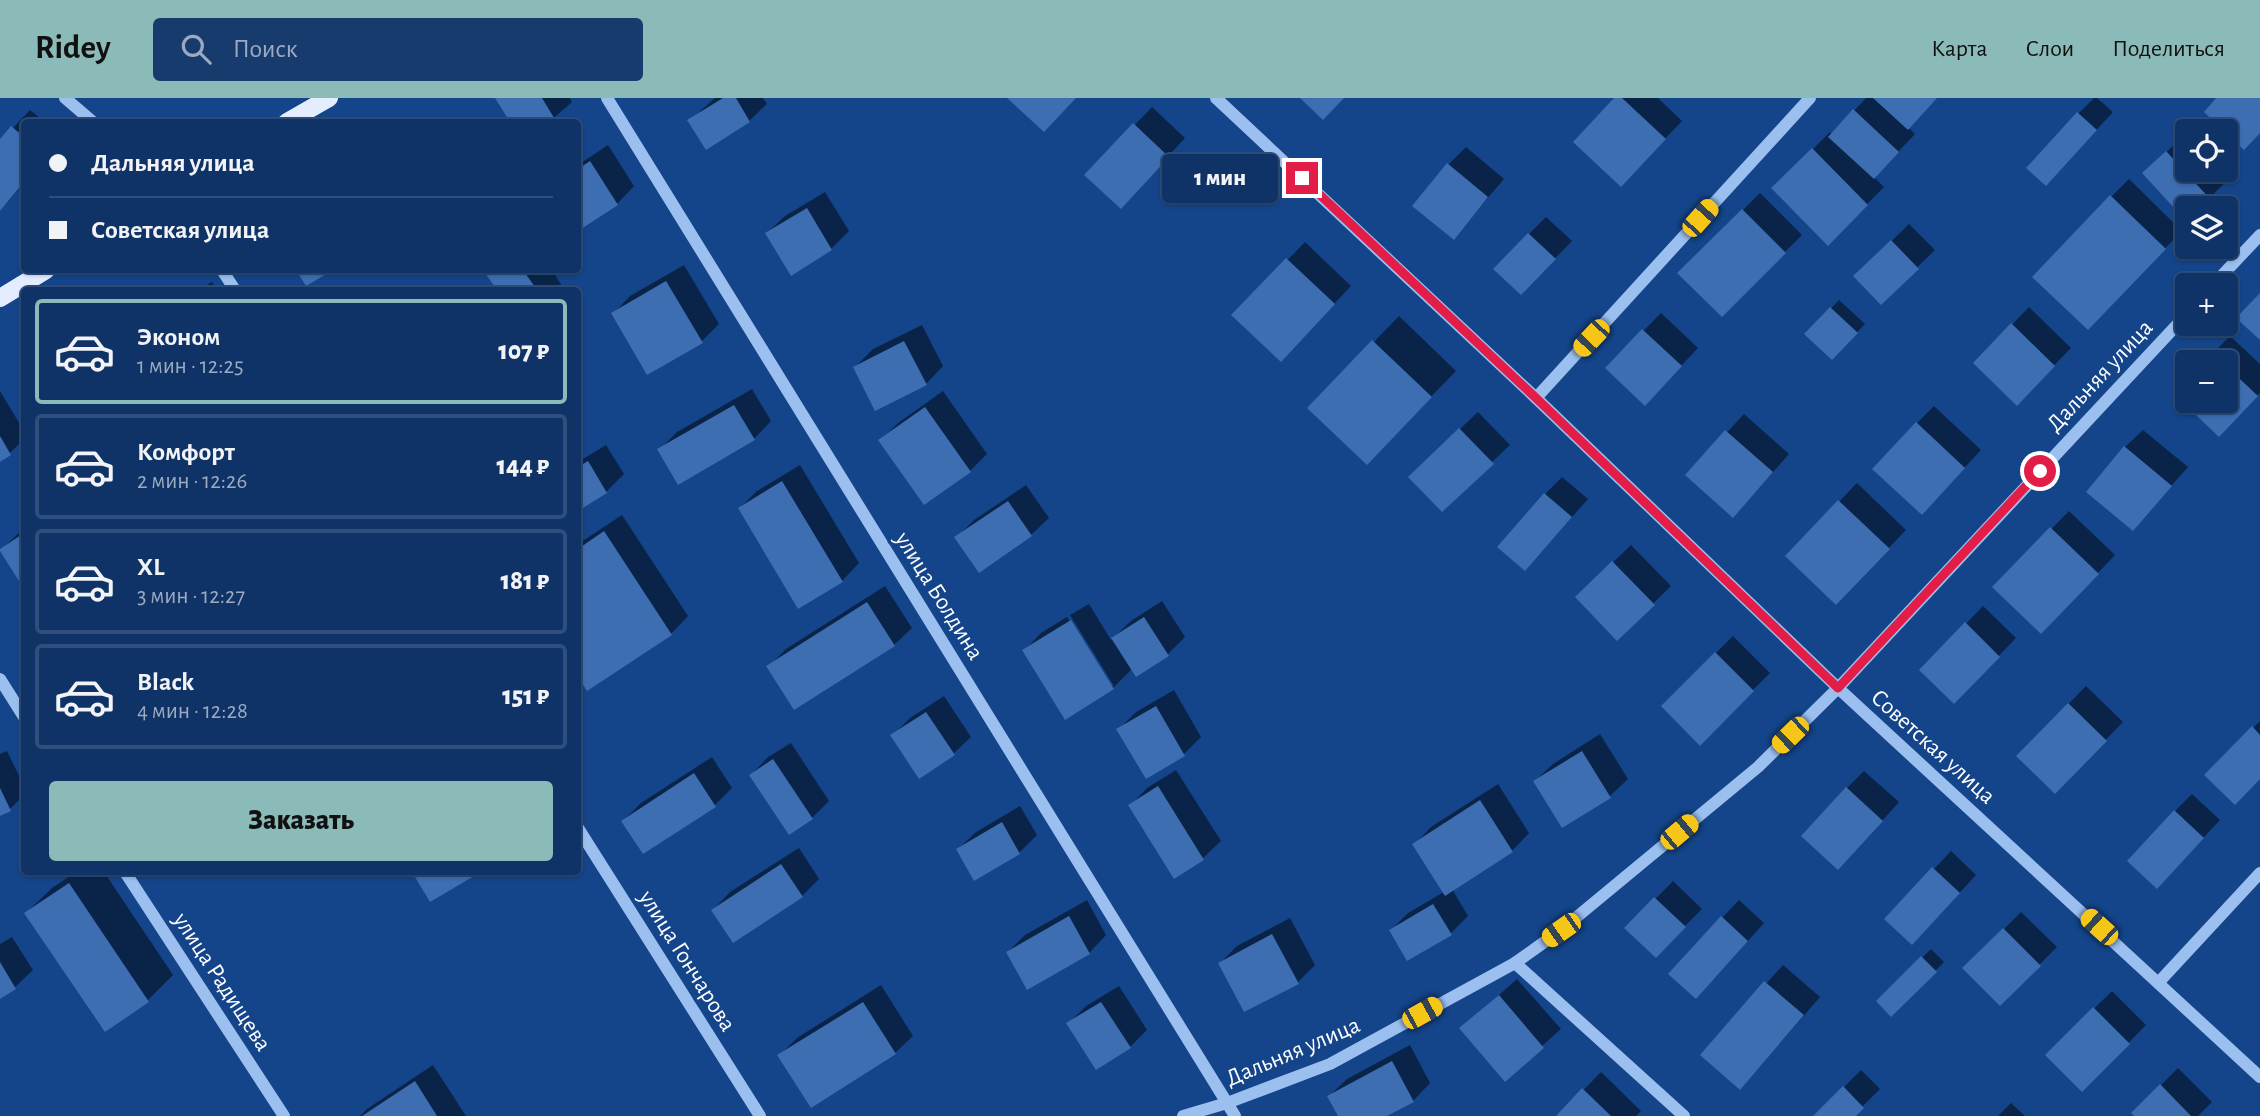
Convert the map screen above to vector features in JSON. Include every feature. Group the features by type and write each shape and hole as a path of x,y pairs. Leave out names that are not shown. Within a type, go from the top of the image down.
{"main road":[{"path":"292,119 329,98"},
{"path":"0,298 41,273"}],"street":[{"path":"65,98 90,119"},
{"name":"улица Болдина","path":"607,98 1235,1116"},
{"path":"1536,398 1810,98"},
{"name":"Советская улица","path":"1224,100 1838,688 2260,1077"},
{"path":"2224,273 2260,235"},
{"name":"Дальняя улица","path":"1183,1116 1227,1103 1330,1064 1515,962 1561,930 1758,767 1838,688 2175,327"},
{"path":"0,679 21,712"},
{"name":"улица Гончарова","path":"581,833 760,1116"},
{"path":"2160,982 2260,873"},
{"name":"улица Радищева","path":"127,875 284,1116"},
{"path":"1515,962 1684,1116"}],"building":[{"path":"495,98 542,98 555,119 508,119"},
{"path":"723,98 736,98 750,122 706,150 687,120"},
{"path":"1007,98 1076,98 1044,132"},
{"path":"1300,98 1344,98 1323,120"},
{"path":"1614,98 1622,98 1666,139 1621,187 1573,142"},
{"path":"1873,98 1937,98 1908,130"},
{"path":"2216,98 2260,98 2260,133 2244,150 2238,144 2238,119 2211,119 2204,112"},
{"path":"1853,109 1899,152 1874,179 1828,137"},
{"path":"2077,112 2097,130 2046,186 2026,168"},
{"path":"1133,123 1169,157 1121,209 1084,175"},
{"path":"11,126 21,134 21,186 0,211 0,139"},
{"path":"1812,148 1868,205 1828,246 1771,188"},
{"path":"2166,151 2175,161 2175,182 2194,182 2207,196 2175,196 2175,209 2142,173"},
{"path":"590,161 618,205 581,229 581,167"},
{"path":"1447,163 1488,197 1454,240 1412,206"},
{"path":"2110,195 2166,249 2088,330 2032,277"},
{"path":"807,208 832,250 791,276 765,233"},
{"path":"1742,209 1786,253 1722,317 1677,273"},
{"path":"1528,233 1556,259 1521,295 1493,269"},
{"path":"1891,240 1919,269 1881,305 1853,276"},
{"path":"1286,258 1335,304 1281,362 1231,315"},
{"path":"298,273 328,273 306,286"},
{"path":"485,273 525,273 535,287 495,287"},
{"path":"666,281 703,343 647,375 611,313"},
{"path":"2260,293 2260,340 2238,320 2238,316"},
{"path":"1830,307 1858,333 1832,360 1804,334"},
{"path":"2011,323 2055,366 2017,406 1973,363"},
{"path":"1642,329 1682,366 1645,406 1605,368"},
{"path":"1372,340 1432,397 1367,465 1307,408"},
{"path":"904,341 927,385 875,411 853,367"},
{"path":"2238,377 2258,396 2219,437 2194,413 2238,413"},
{"path":"734,405 755,440 678,485 657,449"},
{"path":"925,407 971,472 924,505 878,440"},
{"path":"1916,422 1965,468 1922,515 1872,469"},
{"path":"1459,428 1494,464 1442,512 1408,477"},
{"path":"1725,430 1773,472 1733,518 1685,475"},
{"path":"0,436 11,455 0,462"},
{"path":"2124,446 2172,486 2133,531 2086,492"},
{"path":"588,461 607,493 581,509 581,465"},
{"path":"782,481 843,582 798,609 738,508"},
{"path":"1544,493 1572,517 1525,571 1497,547"},
{"path":"1838,500 1890,549 1836,605 1785,556"},
{"path":"1008,501 1032,536 979,573 954,537"},
{"path":"2050,527 2099,574 2041,634 1992,587"},
{"path":"604,531 672,635 587,691 581,682 581,547"},
{"path":"21,535 21,584 0,551"},
{"path":"1612,561 1655,605 1617,641 1575,597"},
{"path":"867,602 895,646 794,710 766,666"},
{"path":"1144,617 1169,656 1136,677 1111,638"},
{"path":"1071,620 1114,689 1065,720 1022,650"},
{"path":"1965,622 2000,657 1954,704 1919,670"},
{"path":"1715,652 1754,691 1700,746 1661,706"},
{"path":"2068,703 2107,741 2055,794 2016,756"},
{"path":"1156,706 1185,756 1146,779 1116,729"},
{"path":"926,712 955,755 919,779 890,735"},
{"path":"2252,726 2260,735 2260,779 2235,805 2204,775"},
{"path":"1582,751 1611,798 1562,828 1533,781"},
{"path":"773,759 813,819 789,835 749,775"},
{"path":"694,773 716,807 643,854 621,821"},
{"path":"1158,786 1204,860 1174,879 1128,805"},
{"path":"1846,787 1883,821 1838,870 1801,836"},
{"path":"0,788 11,811 0,816"},
{"path":"1480,800 1513,852 1445,896 1412,844"},
{"path":"2174,810 2204,838 2157,889 2127,861"},
{"path":"1002,822 1020,854 974,881 956,849"},
{"path":"781,864 803,897 733,943 711,910"},
{"path":"1932,867 1960,893 1912,945 1884,919"},
{"path":"414,875 476,875 430,902"},
{"path":"69,883 149,1002 105,1032 24,913"},
{"path":"1654,897 1686,927 1656,958 1624,928"},
{"path":"1433,904 1452,935 1407,961 1389,930"},
{"path":"1069,916 1090,954 1027,990 1006,952"},
{"path":"1721,916 1748,941 1696,999 1668,974"},
{"path":"2003,928 2041,966 2000,1006 1962,968"},
{"path":"1272,934 1299,984 1244,1012 1218,963"},
{"path":"1921,956 1937,972 1891,1017 1876,1001"},
{"path":"0,962 16,989 0,999"},
{"path":"1764,981 1804,1015 1740,1090 1700,1055"},
{"path":"1499,995 1544,1048 1505,1082 1459,1028"},
{"path":"863,1002 896,1054 811,1108 777,1055"},
{"path":"1101,1002 1131,1048 1096,1070 1066,1023"},
{"path":"2093,1007 2130,1044 2082,1092 2045,1055"},
{"path":"1392,1061 1414,1102 1387,1116 1338,1116 1327,1096"},
{"path":"415,1081 437,1116 362,1116"},
{"path":"2160,1084 2191,1116 2134,1116 2131,1113"},
{"path":"1843,1086 1864,1108 1856,1116 1813,1116"},
{"path":"1582,1088 1611,1116 1556,1116"}],"route":[{"path":"1302,178 1838,688 2040,471"}]}
